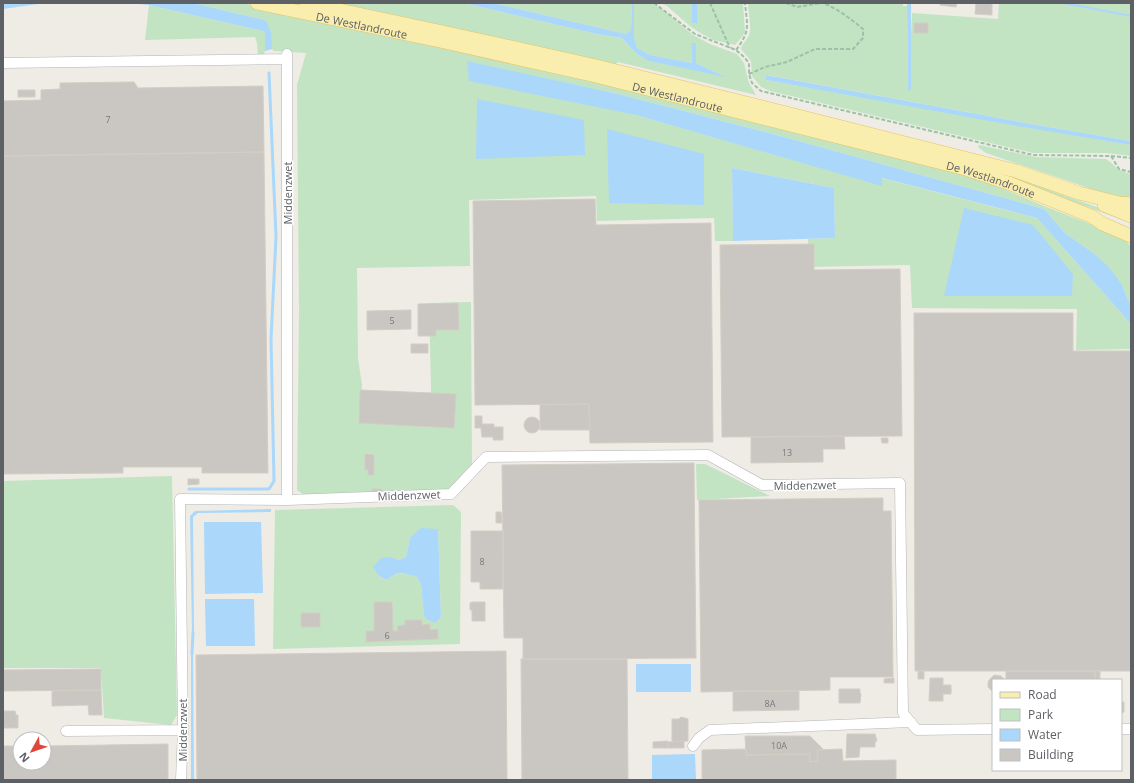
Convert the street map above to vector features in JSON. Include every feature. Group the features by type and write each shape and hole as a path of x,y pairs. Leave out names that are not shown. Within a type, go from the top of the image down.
{"main road":[{"name":"De Westlandroute","path":"257,3 440,41 596,76 966,169 1011,184 1090,216 1103,224 1131,236"},
{"name":"De Westlandroute","path":"306,3 438,30 738,101 1016,171 1079,193 1131,204"},
{"name":"De Westlandroute","path":"1079,193 1113,210 1131,216"},
{"name":"De Westlandroute","path":"1090,216 1104,218 1131,228"}],"street":[{"name":"Middenzwet","path":"3,63 287,56 286,500"},
{"name":"Middenzwet","path":"182,780 183,730 180,499 286,500 451,494 486,457 708,455 762,485 900,483 903,713 911,722"},
{"path":"693,746 699,738 710,730 911,722 917,730 992,729"},
{"path":"66,731 183,730"}],"path":[{"path":"654,3 695,34 736,50 749,63 752,83 761,91 1033,155 1111,156 1131,158"},
{"path":"710,3 730,48"},
{"path":"736,50 744,39 747,31 745,3"},
{"path":"750,74 764,67 787,62 815,49 853,49 863,38 863,30 850,18 831,6 822,3 797,6 786,3"},
{"path":"1111,156 1119,169 1131,172"}],"green space":[{"path":"193,3 242,3 274,9 595,80 949,166 1044,206 1119,235 1126,240 1131,247 1131,307 1122,285 1093,253 1065,233 1044,209 784,137 618,94 467,62 636,115 882,185 881,178 1037,218 1131,324 1131,349 1076,350 1077,309 912,308 910,265 809,267 808,239 835,238 834,188 732,168 733,241 715,241 714,218 597,221 596,196 469,200 470,266 357,268 358,358 362,385 360,422 430,424 431,388 429,303 471,302 472,468 451,491 304,495 297,490 299,311 297,85 306,53 274,51 272,49 271,35 265,20"},
{"path":"328,3 463,3 597,34 622,38 637,54 650,61 724,76 696,63 691,43 692,63 650,55 637,48 634,38 634,3 651,3 663,10 693,35 710,44 737,54 744,63 749,83 756,95 618,62 615,65"},
{"path":"493,3 632,3 631,30 626,34"},
{"path":"661,3 692,3 692,23 697,24 697,3 743,3 745,32 735,45 714,40 691,27 667,6"},
{"path":"748,3 903,3 903,6 907,6 908,89 911,90 910,37 912,13 998,19 999,3 1131,3 1131,141 767,75 766,80 1131,145 1131,156 1106,153 1033,153 770,91 761,87 752,76 751,61 741,49 750,32"},
{"path":"149,5 263,31 265,33 264,54 258,55 255,37 145,40"},
{"path":"979,145 1036,157 1106,159 1119,170 1131,174 1131,199 1115,197 986,153 978,147"},
{"path":"972,164 1020,179 1121,216 1120,219"},
{"path":"696,464 705,464 770,496 697,500"},
{"path":"172,476 177,715 171,725 104,718 101,668 3,668 3,481"},
{"path":"453,505 461,512 460,644 273,649 275,510","holes":["438,529 441,617 436,623 424,616 421,585 417,577 398,574 387,580 379,576 391,557 399,560 406,557 410,538"]}],"water":[{"path":"3,3 45,3 3,9"},
{"path":"129,3 193,3 265,20 272,38 272,49 265,51 265,33 263,31 149,5"},
{"path":"463,3 493,3 626,34 631,30 632,3 634,3 634,38 637,48 650,55 692,63 691,43 696,43 696,63 726,77 649,61 637,54 622,38 597,34"},
{"path":"692,3 697,3 697,24 692,23"},
{"path":"907,3 911,3 911,90 908,90"},
{"path":"1058,3 1070,3 1131,15 1131,17"},
{"path":"467,61 618,94 784,137 1044,209 1065,233 1108,266 1122,285 1131,307 1131,324 1037,218 882,178 882,186 636,115 469,81"},
{"path":"766,75 1131,141 1131,145 1000,123 766,80"},
{"path":"477,99 584,120 585,155 476,159"},
{"path":"607,129 704,154 704,205 609,203"},
{"path":"732,168 834,188 835,238 733,241"},
{"path":"964,208 1033,225 1073,274 1072,296 944,296"},
{"path":"271,509 271,512 198,513 193,517 194,632 192,632 190,516 195,511"},
{"path":"204,522 261,522 263,593 205,594"},
{"path":"421,528 438,529 441,617 436,623 428,620 424,616 421,585 417,577 402,573 387,580 379,576 373,567 381,558 391,557 399,560 406,557 410,538"},
{"path":"205,599 254,599 255,646 206,646"},
{"path":"191,654 193,654 194,780 191,780"},
{"path":"636,664 691,664 691,692 636,692"},
{"path":"695,754 696,780 652,780 652,755"}],"building":[{"path":"940,3 957,3 956,7 940,5"},
{"path":"976,3 992,3 992,15 975,14"},
{"path":"914,23 928,23 928,33 914,33"},
{"path":"134,82 138,88 263,86 264,152 3,156 3,101 41,100 41,90 60,89 60,83"},
{"path":"18,90 35,90 35,97 18,97"},
{"path":"264,152 268,473 202,473 202,467 123,467 123,473 3,474 3,156"},
{"path":"595,199 596,225 711,223 713,442 590,443 589,404 475,405 473,201"},
{"path":"814,244 814,270 900,269 902,436 722,437 720,245"},
{"path":"458,303 459,330 436,330 436,336 418,336 418,304"},
{"path":"411,310 411,329 367,330 367,311"},
{"path":"914,313 1073,313 1073,351 1131,351 1131,671 915,671"},
{"path":"411,344 428,344 428,353 411,353"},
{"path":"360,390 456,394 454,428 359,423"},
{"path":"589,404 590,430 540,430 540,405"},
{"path":"475,416 482,416 482,424 494,424 494,427 503,427 503,440 493,440 493,437 482,437 481,428 475,428"},
{"path":"532,417 539,422 540,425 535,432 532,433 525,428 524,425 529,418"},
{"path":"844,436 845,449 823,449 823,462 751,463 751,437"},
{"path":"881,438 888,438 888,443 882,443"},
{"path":"365,454 374,455 374,475 368,475 368,470 365,470"},
{"path":"694,463 696,658 523,659 523,638 504,638 502,465"},
{"path":"188,479 199,479 199,484 188,485"},
{"path":"372,489 382,489 382,493 372,493"},
{"path":"883,498 883,511 891,511 893,677 830,677 830,690 701,692 699,500"},
{"path":"496,512 501,512 502,523 496,523"},
{"path":"471,531 503,531 503,589 480,589 480,582 471,582"},
{"path":"374,602 392,602 393,631 398,631 397,626 405,625 405,620 422,620 422,625 430,624 430,630 438,629 438,639 366,642 366,631 374,631"},
{"path":"485,602 485,621 472,621 472,610 470,610 470,603"},
{"path":"301,613 320,613 320,627 301,627"},
{"path":"506,651 507,780 197,780 196,655"},
{"path":"521,659 627,659 628,780 522,780"},
{"path":"101,669 101,690 3,691 3,670"},
{"path":"918,671 924,671 924,679 918,679"},
{"path":"1006,671 1095,671 1095,679 1006,679"},
{"path":"1095,671 1100,671 1100,679 1095,679"},
{"path":"994,675 1001,676 1004,679 992,679 992,691 988,687 989,680"},
{"path":"894,678 894,683 884,683 884,679"},
{"path":"930,678 943,678 943,685 951,685 951,694 943,694 943,701 929,701"},
{"path":"839,689 860,689 860,703 839,703"},
{"path":"101,690 102,715 89,715 88,705 52,706 52,691"},
{"path":"733,691 799,691 799,710 733,711"},
{"path":"1122,702 1124,702 1124,712 1122,713"},
{"path":"4,711 15,711 16,715 18,715 18,728 3,728"},
{"path":"681,717 688,719 688,741 672,742 672,719 679,719"},
{"path":"847,734 875,734 877,741 875,742 875,747 860,747 859,757 846,758"},
{"path":"745,736 810,736 824,750 817,750 818,761 810,762 810,754 746,755"},
{"path":"668,741 668,748 653,748 653,742"},
{"path":"684,741 684,748 668,748 668,742"},
{"path":"168,744 168,780 3,780 3,746 12,746 12,771 52,771 52,746"},
{"path":"746,749 746,755 810,754 810,762 818,761 817,750 842,749 843,761 896,760 896,780 702,780 702,750"}],"waterway":[{"path":"189,489 269,489 274,481 271,339 276,237 269,73"},
{"path":"192,654 193,632"}]}
